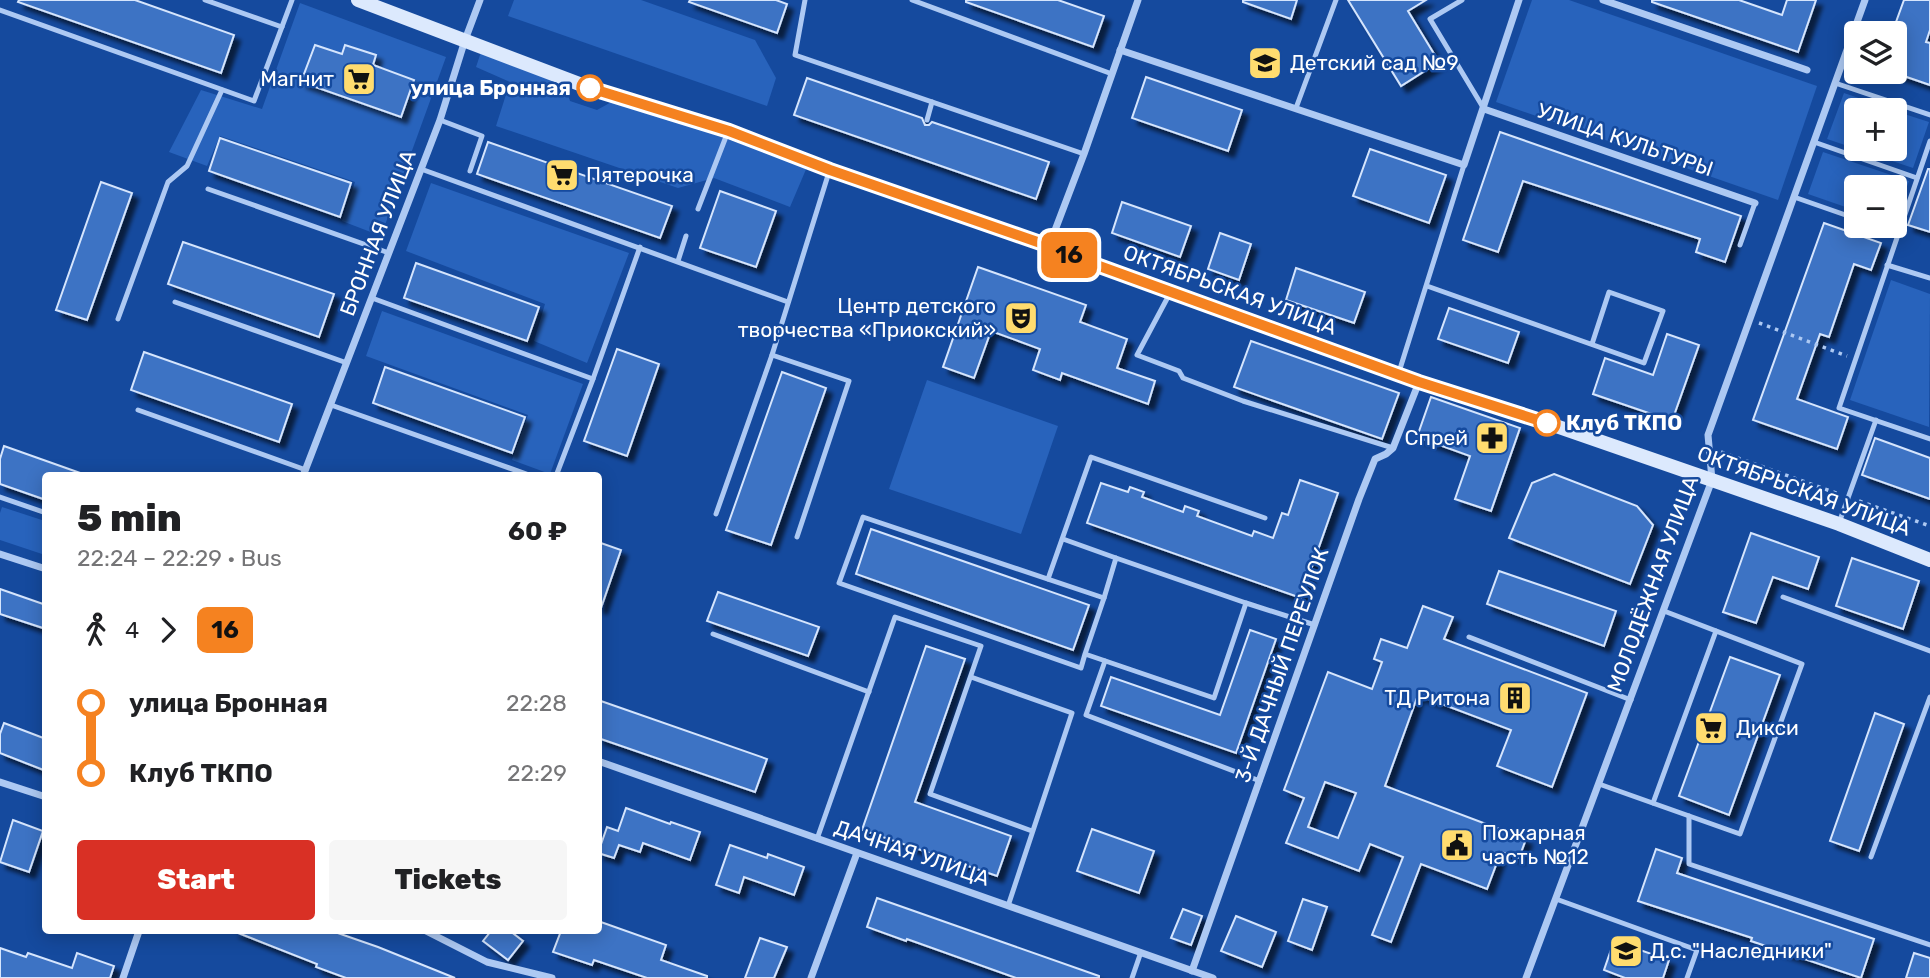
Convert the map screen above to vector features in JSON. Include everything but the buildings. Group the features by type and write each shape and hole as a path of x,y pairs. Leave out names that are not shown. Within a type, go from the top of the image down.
{"main road":[{"name":"ОКТЯБРЬСКАЯ УЛИЦА","path":"358,0 590,88 729,131 830,170 1049,246 1419,382 1839,524 1930,560"}],"street":[{"name":"БРОННАЯ УЛИЦА","path":"304,472 440,120 480,0"},
{"path":"1049,246 1138,0"},
{"path":"1120,50 1464,165 1519,0"},
{"path":"1603,0 1807,70"},
{"name":"МОЛОДЁЖНАЯ УЛИЦА","path":"1526,978 1712,480 1709,435 1865,0"},
{"name":"УЛИЦА КУЛЬТУРЫ","path":"1484,109 1755,203"},
{"name":"3-Й ДАЧНЫЙ ПЕРЕУЛОК","path":"1192,971 1359,499 1375,460 1393,447 1419,382"},
{"path":"0,554 42,568"},
{"name":"ДАЧНАЯ УЛИЦА","path":"602,762 1213,978"},
{"path":"0,782 42,796"},
{"path":"811,978 857,853"},
{"path":"122,978 138,934"},
{"path":"432,934 487,962 552,978"}],"lane":[{"path":"205,0 282,27"},
{"path":"0,10 254,101 292,0"},
{"path":"805,0 795,55 1084,154"},
{"path":"912,0 1112,74"},
{"path":"1296,108 1336,0"},
{"path":"1462,0 1430,19 1484,109"},
{"path":"1836,83 1930,116"},
{"path":"118,319 168,182 187,166 222,90"},
{"path":"927,120 933,102"},
{"path":"440,120 482,136 470,172"},
{"path":"698,209 729,131"},
{"path":"1907,207 1930,141"},
{"path":"1814,142 1917,178"},
{"path":"1398,373 1464,165"},
{"path":"421,169 788,302"},
{"path":"716,514 772,355 830,170"},
{"path":"208,189 389,253"},
{"path":"1794,197 1844,214"},
{"path":"1740,245 1755,203"},
{"path":"678,261 686,236"},
{"path":"1896,238 1839,408 1930,439"},
{"path":"558,472 640,247"},
{"path":"1887,265 1930,278"},
{"path":"1427,286 1644,363 1663,312 1609,292 1592,344"},
{"path":"1171,292 1137,355 1178,371 1183,378 1243,401 1393,447"},
{"path":"372,298 593,379"},
{"path":"175,302 347,363"},
{"path":"772,355 849,381 797,537"},
{"path":"331,404 521,472"},
{"path":"138,410 301,472"},
{"path":"1839,524 1876,420"},
{"path":"1048,579 1091,457 1265,518"},
{"path":"0,497 42,512"},
{"path":"1104,598 863,517 839,583 1081,668 1104,598 1116,558"},
{"path":"1063,539 1315,625"},
{"path":"1783,597 1930,651"},
{"path":"1085,654 1213,698 1246,603"},
{"path":"1599,784 1740,834 1802,664 1664,611"},
{"path":"817,839 895,617 981,646 930,794 1032,831"},
{"path":"1653,803 1716,631"},
{"path":"713,634 869,692"},
{"path":"1469,637 1631,700"},
{"path":"1105,661 1086,715 1260,781"},
{"path":"971,677 1072,713 1008,906"},
{"path":"1871,857 1930,697"},
{"path":"1689,816 1689,864 1930,945"},
{"path":"1556,899 1697,950 1687,978"},
{"path":"1132,978 1141,952"}],"path":[{"path":"1751,320 1855,359"},
{"path":"1710,448 1930,526"}],"shaded area":[{"path":"514,0 641,0 755,40 776,78 767,106 508,16"},
{"path":"1532,0 1569,0 1817,86 1778,200 1496,102"},
{"path":"300,3 446,57 381,236 342,221 355,182 220,136 207,166 169,152 201,90 262,109"},
{"path":"481,52 564,83 570,101 597,110 615,100 807,167 790,207 714,178 678,188 496,126 510,82 476,67"},
{"path":"1844,93 1859,98 1844,98 1844,145 1827,139"},
{"path":"1907,115 1929,122 1913,168 1892,161 1907,161"},
{"path":"1823,152 1891,175 1844,175 1844,206 1808,194"},
{"path":"431,183 629,253 587,363 534,341 545,304 406,251"},
{"path":"1891,280 1930,294 1929,427 1850,400"},
{"path":"382,311 583,384 551,472 545,472 512,460 528,415 366,356"},
{"path":"927,380 1058,426 1021,534 889,489"},
{"path":"2,507 42,520 42,554 0,540"}],"bus line":[{"name":"16","path":"590,88 729,131 830,170 1049,246 1419,382 1547,423"}],"place":[{"name":"Детский сад №9","path":"1265,63"},
{"name":"Магнит","path":"359,79"},
{"name":"улица Бронная","path":"590,88"},
{"name":"Пятерочка","path":"562,175"},
{"name":"Центр детского творчества «Приокский»","path":"1021,318"},
{"name":"Клуб ТКПО","path":"1547,423"},
{"name":"Спрей","path":"1492,438"},
{"name":"ТД Ритона","path":"1515,698"},
{"name":"Дикси","path":"1711,728"},
{"name":"Пожарная часть №12","path":"1457,845"},
{"name":"Д.с. \"Наследники\"","path":"1626,951"}]}
